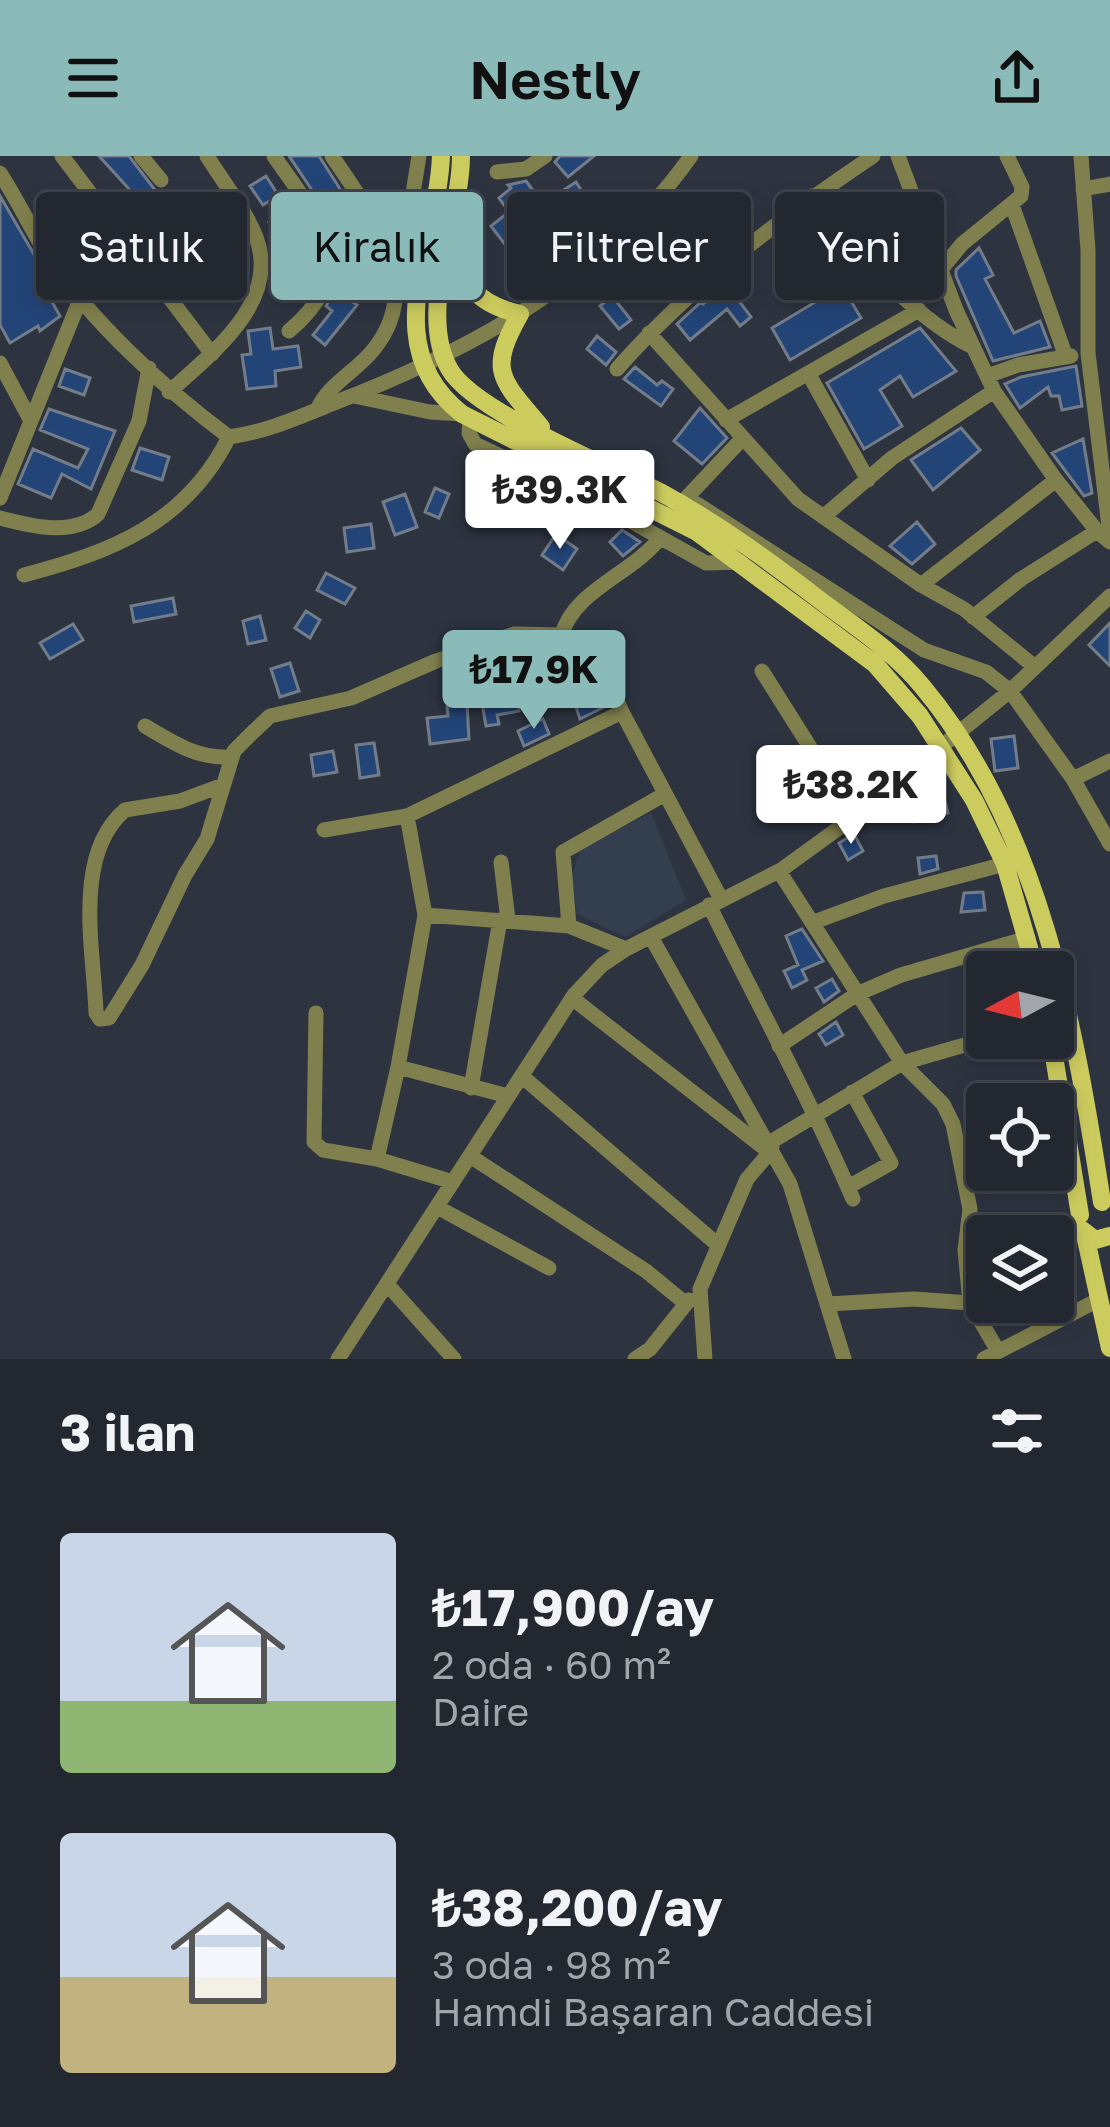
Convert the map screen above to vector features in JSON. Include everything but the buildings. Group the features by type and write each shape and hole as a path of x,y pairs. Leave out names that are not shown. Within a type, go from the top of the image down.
{"main road":[{"path":"440,156 438,200 414,319 422,366 435,389 466,416 679,506 741,562 875,664 950,741 995,800 1038,901 1088,1111 1107,1205 1086,1206 1082,1225"},
{"path":"458,192 461,156"},
{"path":"439,300 443,356 473,396 732,534 877,643 920,682 1005,864 1031,951"},
{"path":"480,300 520,314 502,347 500,364 516,397 548,435"},
{"path":"1054,1059 1082,1225 1110,1348"},
{"path":"1088,1111 1110,1142"},
{"path":"1082,1225 1100,1240 1110,1236"}],"street":[{"path":"62,156 212,353"},
{"path":"141,156 161,181"},
{"path":"169,392 212,353 253,301 261,269 255,234 207,156"},
{"path":"274,156 320,220 328,244 326,287 313,311 290,331"},
{"path":"332,156 356,192"},
{"path":"413,192 419,156"},
{"path":"497,172 526,169 544,156"},
{"path":"661,192 692,156"},
{"path":"817,192 873,156"},
{"path":"898,156 913,192"},
{"path":"944,266 962,244 1023,192 1007,156"},
{"path":"1081,156 1088,353 1106,536"},
{"path":"0,173 36,235"},
{"path":"1084,189 1110,184"},
{"path":"1012,205 1066,357"},
{"path":"751,245 775,225"},
{"path":"944,270 970,346 991,384 1056,480 1106,536"},
{"path":"1088,287 1110,283"},
{"path":"0,498 80,300"},
{"path":"84,300 169,392 229,437 257,433 422,366 539,300"},
{"path":"317,410 322,398 364,361 384,334 395,300"},
{"path":"617,369 686,300"},
{"path":"906,300 947,334 970,346"},
{"path":"726,420 919,310"},
{"path":"649,333 798,500 973,616 1034,667"},
{"path":"823,518 892,458 1018,365 1088,353"},
{"path":"0,363 31,421"},
{"path":"0,518 67,529 93,520 134,434 149,368"},
{"path":"808,373 868,480"},
{"path":"354,396 466,416 475,444 539,472 706,562 741,562"},
{"path":"24,575 84,560 133,536 189,496 214,467 229,437"},
{"path":"742,439 679,506 731,523 924,650 986,672 1010,691 1073,779 1110,844"},
{"path":"921,585 1056,480"},
{"path":"973,616 1021,579 1106,536"},
{"path":"562,635 573,613 641,560 659,539"},
{"path":"338,1359 572,998 602,964 779,871 854,817 1010,691 1110,596"},
{"path":"223,785 180,801 125,810 105,836 91,877 96,1013 100,1019 109,1018 142,965 207,839 232,757 270,716 352,698 514,634 562,635 588,648 599,660 851,1193 891,1162 852,1092"},
{"path":"763,671 854,817"},
{"path":"323,830 407,816 622,712"},
{"path":"145,726 190,752 232,757"},
{"path":"1073,779 1110,761"},
{"path":"568,926 563,853 665,794"},
{"path":"377,1159 425,915 407,816"},
{"path":"471,1088 504,920 501,862"},
{"path":"814,922 884,896 1005,864"},
{"path":"779,871 902,1064 944,1103 953,1124 969,1215"},
{"path":"425,915 568,926 626,949"},
{"path":"652,937 790,1184 844,1359"},
{"path":"779,1046 857,994 901,975 1028,938"},
{"path":"572,998 770,1152"},
{"path":"316,1013 311,1136 323,1150 377,1159 453,1182"},
{"path":"635,1359 650,1349 700,1289 747,1179 774,1140 902,1064 966,1045"},
{"path":"398,1067 508,1096"},
{"path":"524,1078 718,1245"},
{"path":"470,1156 646,1271 685,1304"},
{"path":"436,1207 549,1268"},
{"path":"387,1284 454,1359"},
{"path":"700,1289 705,1359"},
{"path":"828,1304 914,1299 966,1303"},
{"path":"978,1323 991,1355 1100,1299"}],"shaded area":[{"path":"651,813 686,900 625,937 577,914 571,879 581,848"}]}
